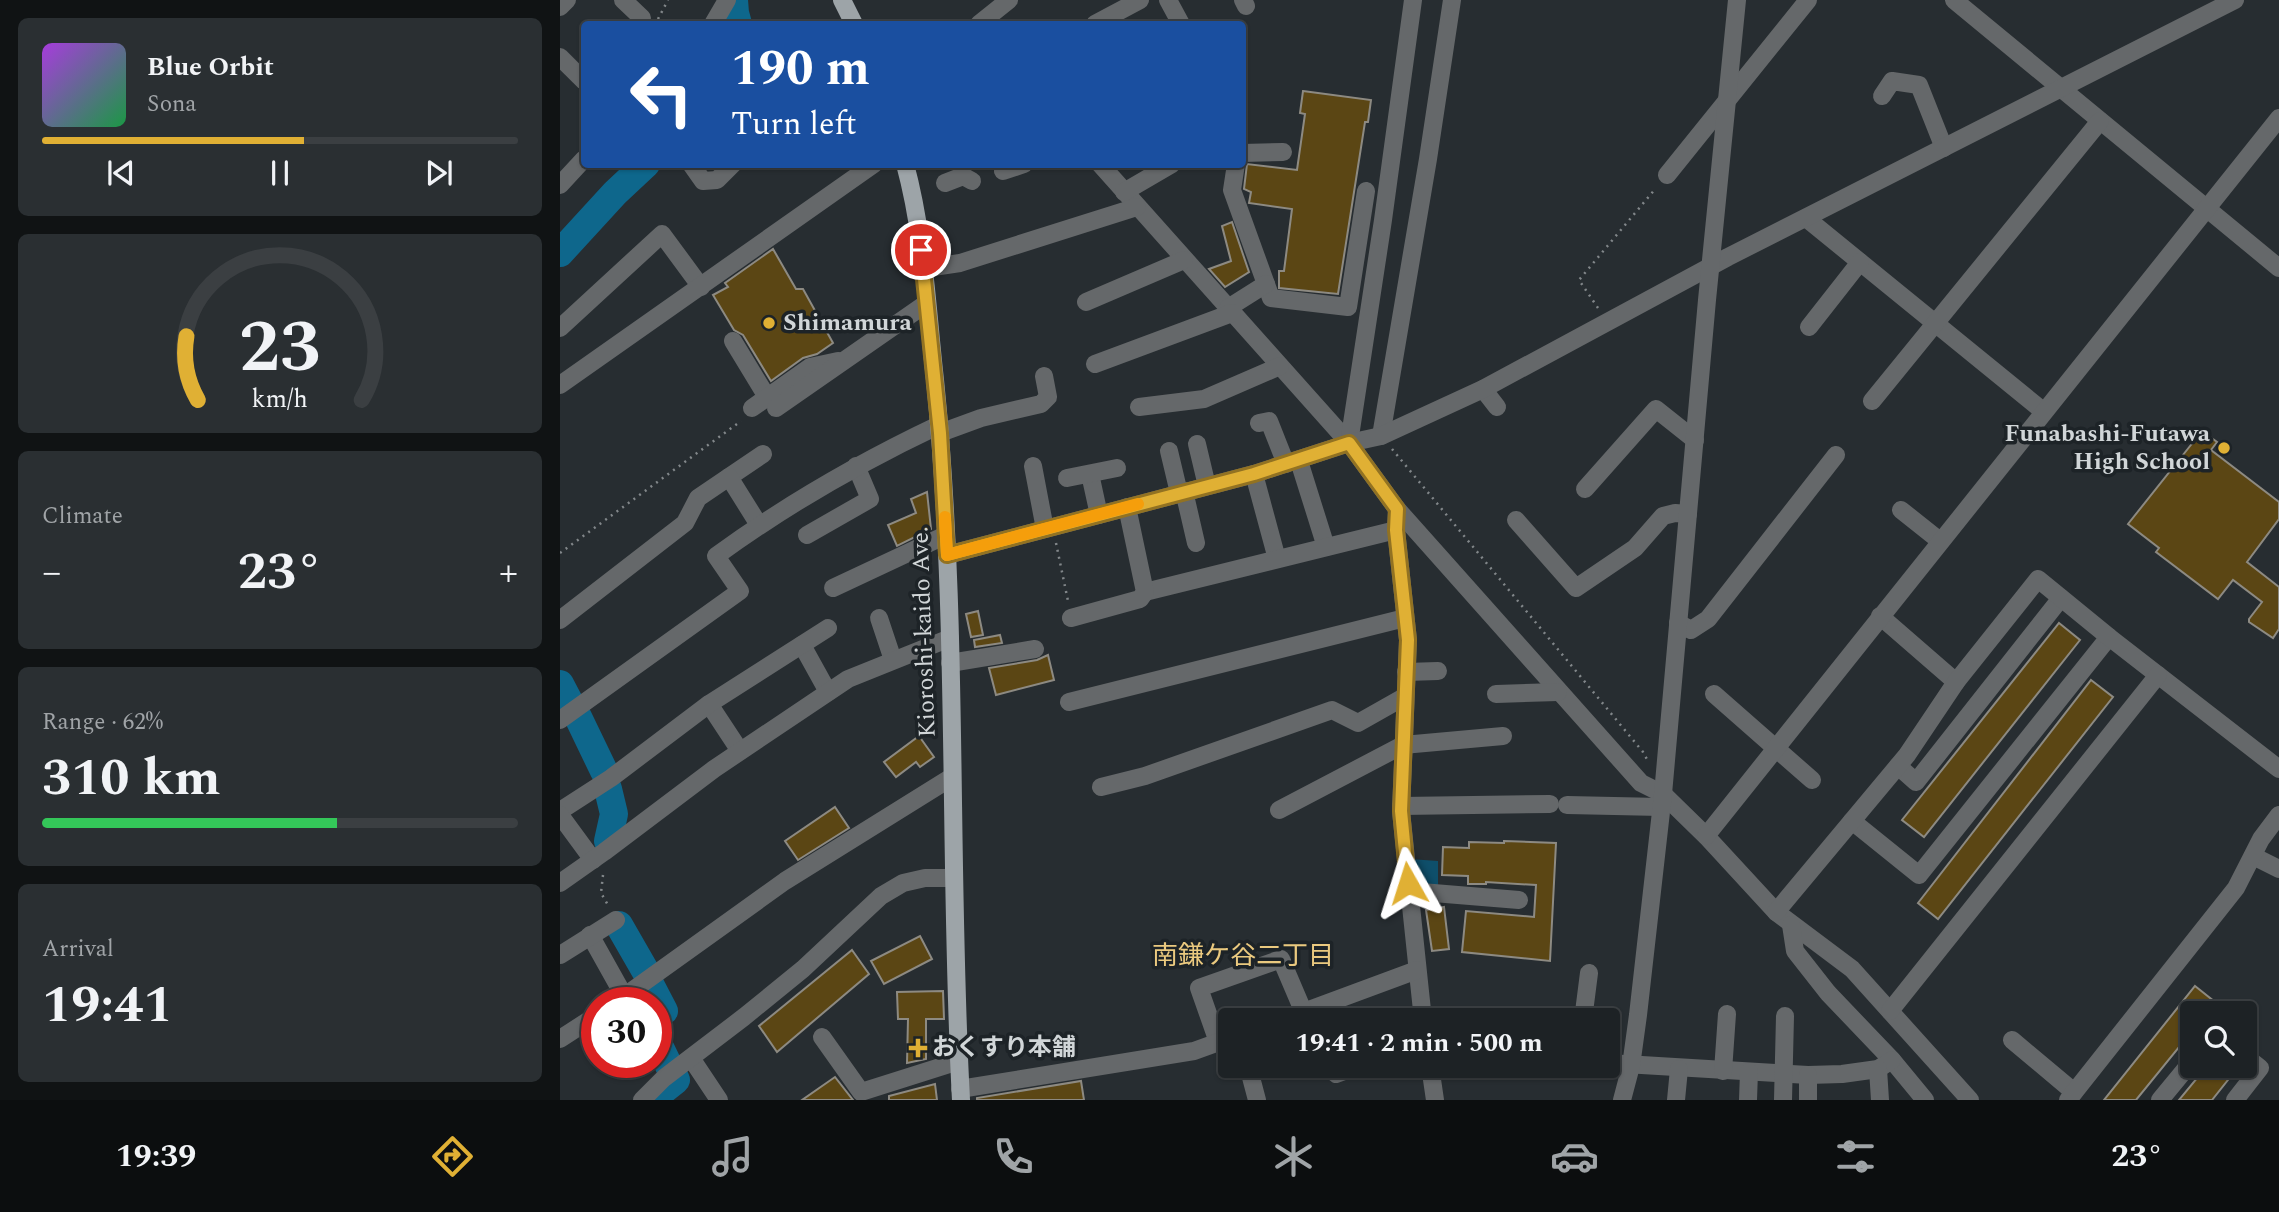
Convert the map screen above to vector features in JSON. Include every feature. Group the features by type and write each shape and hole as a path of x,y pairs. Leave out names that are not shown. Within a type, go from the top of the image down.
{"main road":[{"path":"842,0 852,21"},
{"name":"Kioroshi-kaido Ave.","path":"906,168 924,272 946,535 953,878 961,1095"}],"street":[{"path":"560,7 567,0"},
{"path":"623,0 649,21"},
{"path":"715,21 727,0"},
{"path":"983,21 1009,0"},
{"path":"1101,21 1140,0"},
{"path":"1168,0 1179,21"},
{"path":"1349,443 1413,0"},
{"path":"1381,436 1452,0"},
{"path":"1622,1100 1631,1066 1662,801 1737,0"},
{"path":"1667,175 1808,0"},
{"path":"1954,0 2279,268"},
{"path":"947,555 1254,474 1349,443 1381,436 1483,388 1711,267 2235,0"},
{"path":"560,57 581,78"},
{"path":"1882,96 1892,82 1919,85 1944,148"},
{"path":"1706,836 2279,118"},
{"path":"1872,401 2100,121"},
{"path":"1246,153 1283,152"},
{"path":"560,185 581,162"},
{"path":"694,168 703,181 717,180 729,168"},
{"path":"560,385 868,168"},
{"path":"1003,171 1012,168"},
{"path":"1103,168 1349,443 1397,509 1641,783 1706,836 1776,912 1852,969 1970,1100"},
{"path":"1124,192 1165,168"},
{"path":"1235,168 1232,190 1271,298 1348,307 1366,191"},
{"path":"945,183 963,176 972,181"},
{"path":"924,272 933,267 960,263 1137,206"},
{"path":"1806,218 2043,411"},
{"path":"560,328 662,234 701,287"},
{"path":"1086,302 1184,260"},
{"path":"1809,327 1860,262"},
{"path":"1096,364 1230,310 1266,284"},
{"path":"752,408 772,403 810,367 845,360 927,303"},
{"path":"733,341 772,403"},
{"path":"1139,407 1204,399 1280,366"},
{"path":"569,714 740,591 716,556 759,525 856,466 939,429 1041,404 1048,397 1044,376"},
{"path":"1483,388 1497,407"},
{"path":"1585,489 1656,408 1695,440"},
{"path":"1259,423 1269,421 1292,462 1326,547"},
{"path":"1197,444 1207,486"},
{"path":"1169,451 1196,543"},
{"path":"560,620 685,523 698,498 763,454"},
{"path":"1678,623 1691,630 1708,619 1836,455"},
{"path":"807,535 870,499 856,466"},
{"path":"1032,466 1049,528"},
{"path":"1067,478 1117,468"},
{"path":"1090,474 1099,515"},
{"path":"1254,474 1277,559"},
{"path":"729,477 759,525"},
{"path":"1127,507 1145,592"},
{"path":"1397,509 1396,530 1408,640 1401,806 1421,1008"},
{"path":"1901,510 1940,541"},
{"path":"1516,520 1576,588 1635,548 1663,516 1688,514"},
{"path":"1071,618 1140,599 1145,592 1396,530"},
{"path":"833,588 946,535"},
{"path":"1776,912 1898,766 1956,682 2038,579 2279,769"},
{"path":"1898,766 1916,782 2061,598"},
{"path":"1880,616 1956,682"},
{"path":"879,618 894,660"},
{"path":"1069,702 1405,618"},
{"path":"599,856 560,813 709,704 828,628"},
{"path":"1852,821 1919,875 2109,637"},
{"path":"560,883 714,769 848,679 950,638"},
{"path":"802,645 828,692"},
{"path":"950,663 1035,649"},
{"path":"1406,672 1438,671"},
{"path":"1890,1011 2158,676"},
{"path":"1496,694 1558,692"},
{"path":"1714,694 1812,780"},
{"path":"1101,787 1145,776 1332,710 1358,723 1404,697"},
{"path":"709,704 740,751"},
{"path":"1279,810 1403,745 1503,736"},
{"path":"640,987 785,881 952,777"},
{"path":"1401,806 1662,801"},
{"path":"2012,1040 2071,1096 2236,888 2261,839 2279,816"},
{"path":"2253,856 2279,869"},
{"path":"719,1100 672,1068 803,969 881,896 903,883 925,878 953,878"},
{"path":"1409,891 1519,900"},
{"path":"560,955 616,920"},
{"path":"1791,925 1794,951 1885,1065 1925,1100"},
{"path":"590,935 616,987"},
{"path":"1218,1028 1199,988 1281,959 1302,1008"},
{"path":"1317,1008 1416,970"},
{"path":"1584,1008 1588,973"},
{"path":"1723,1071 1727,1014"},
{"path":"1783,1100 1785,1016"},
{"path":"560,1039 581,1025"},
{"path":"822,1037 861,1092 959,1061"},
{"path":"961,1095 1194,1051 1218,1042"},
{"path":"1620,1065 1808,1075 1842,1074 1885,1065"},
{"path":"1880,1100 1885,1065"},
{"path":"1676,1100 1679,1069"},
{"path":"1748,1100 1749,1072"},
{"path":"1808,1075 1808,1100"},
{"path":"2161,1100 2180,1076"},
{"path":"642,1100 663,1078"},
{"path":"1251,1078 1257,1100"},
{"path":"1431,1078 1434,1100"},
{"path":"2235,1100 2252,1078"}],"path":[{"path":"649,21 668,0"},
{"path":"1607,323 1578,280 1667,175"},
{"path":"560,553 749,415 752,408"},
{"path":"1381,436 1643,752 1650,765"},
{"path":"1049,528 1071,618"},
{"path":"599,856 601,893 616,920"}],"shaded area":[{"path":"1410,859 1438,861 1438,888 1424,886 1417,881"}],"building":[{"path":"1303,91 1371,100 1368,122 1365,122 1338,294 1279,288 1279,271 1284,271 1292,209 1249,203 1251,192 1244,189 1247,164 1297,170 1305,114 1300,113"},
{"path":"1232,222 1249,272 1225,287 1209,269 1231,261 1222,226"},
{"path":"773,249 796,289 803,289 833,343 817,354 803,358 771,381 743,335 734,330 713,295 728,287 725,283"},
{"path":"2202,431 2217,442 2211,450 2279,502 2279,519 2247,562 2279,587 2279,629 2273,638 2249,622 2262,602 2233,580 2218,599 2156,552 2159,548 2128,524"},
{"path":"927,492 931,529 897,546 888,525 916,513 911,499"},
{"path":"978,611 983,635 971,637 966,614"},
{"path":"2059,623 2080,640 1924,837 1902,820"},
{"path":"1000,635 1002,643 975,647 974,640"},
{"path":"1048,655 1054,680 996,695 989,668 1037,660"},
{"path":"2091,680 2113,697 1938,919 1918,903"},
{"path":"919,736 934,757 920,767 916,762 896,777 884,762"},
{"path":"835,807 849,828 798,860 785,841"},
{"path":"1469,842 1556,843 1550,961 1462,952 1466,911 1534,917 1536,885 1486,882 1468,884 1468,876 1442,875 1443,847 1469,848"},
{"path":"1444,907 1449,949 1432,951 1426,910"},
{"path":"920,936 932,959 884,984 871,961"},
{"path":"852,950 869,974 777,1052 759,1026"},
{"path":"2195,986 2214,1001 2183,1001"},
{"path":"943,991 944,1019 926,1019 926,1059 907,1063 908,1019 898,1019 897,992"},
{"path":"2180,1005 2180,1046 2136,1100 2104,1100"},
{"path":"835,1077 853,1100 802,1100"},
{"path":"2197,1078 2229,1078 2212,1100 2179,1100"},
{"path":"1081,1081 1084,1100 977,1100 977,1098"},
{"path":"935,1084 937,1100 889,1100 889,1096"}],"waterway":[{"path":"734,0 737,21"},
{"path":"560,253 642,168"},
{"path":"560,684 571,705"},
{"path":"578,717 604,771"},
{"path":"608,789 614,814 608,841"},
{"path":"619,925 646,972"},
{"path":"651,1100 676,1080 674,1076"}],"slow traffic":[{"path":"945,517 947,555 1138,504"}],"place":[{"name":"Shimamura","path":"769,323"},
{"name":"Funabashi-Futawa High School","path":"2224,448"},
{"name":"おくすり本舗","path":"918,1048"}],"district":[{"name":"南鎌ケ谷二丁目","path":"1243,956"}],"route":[{"path":"921,250 940,433 947,555 1254,474 1349,443 1397,509 1396,530 1408,640 1401,811 1408,883"}]}
